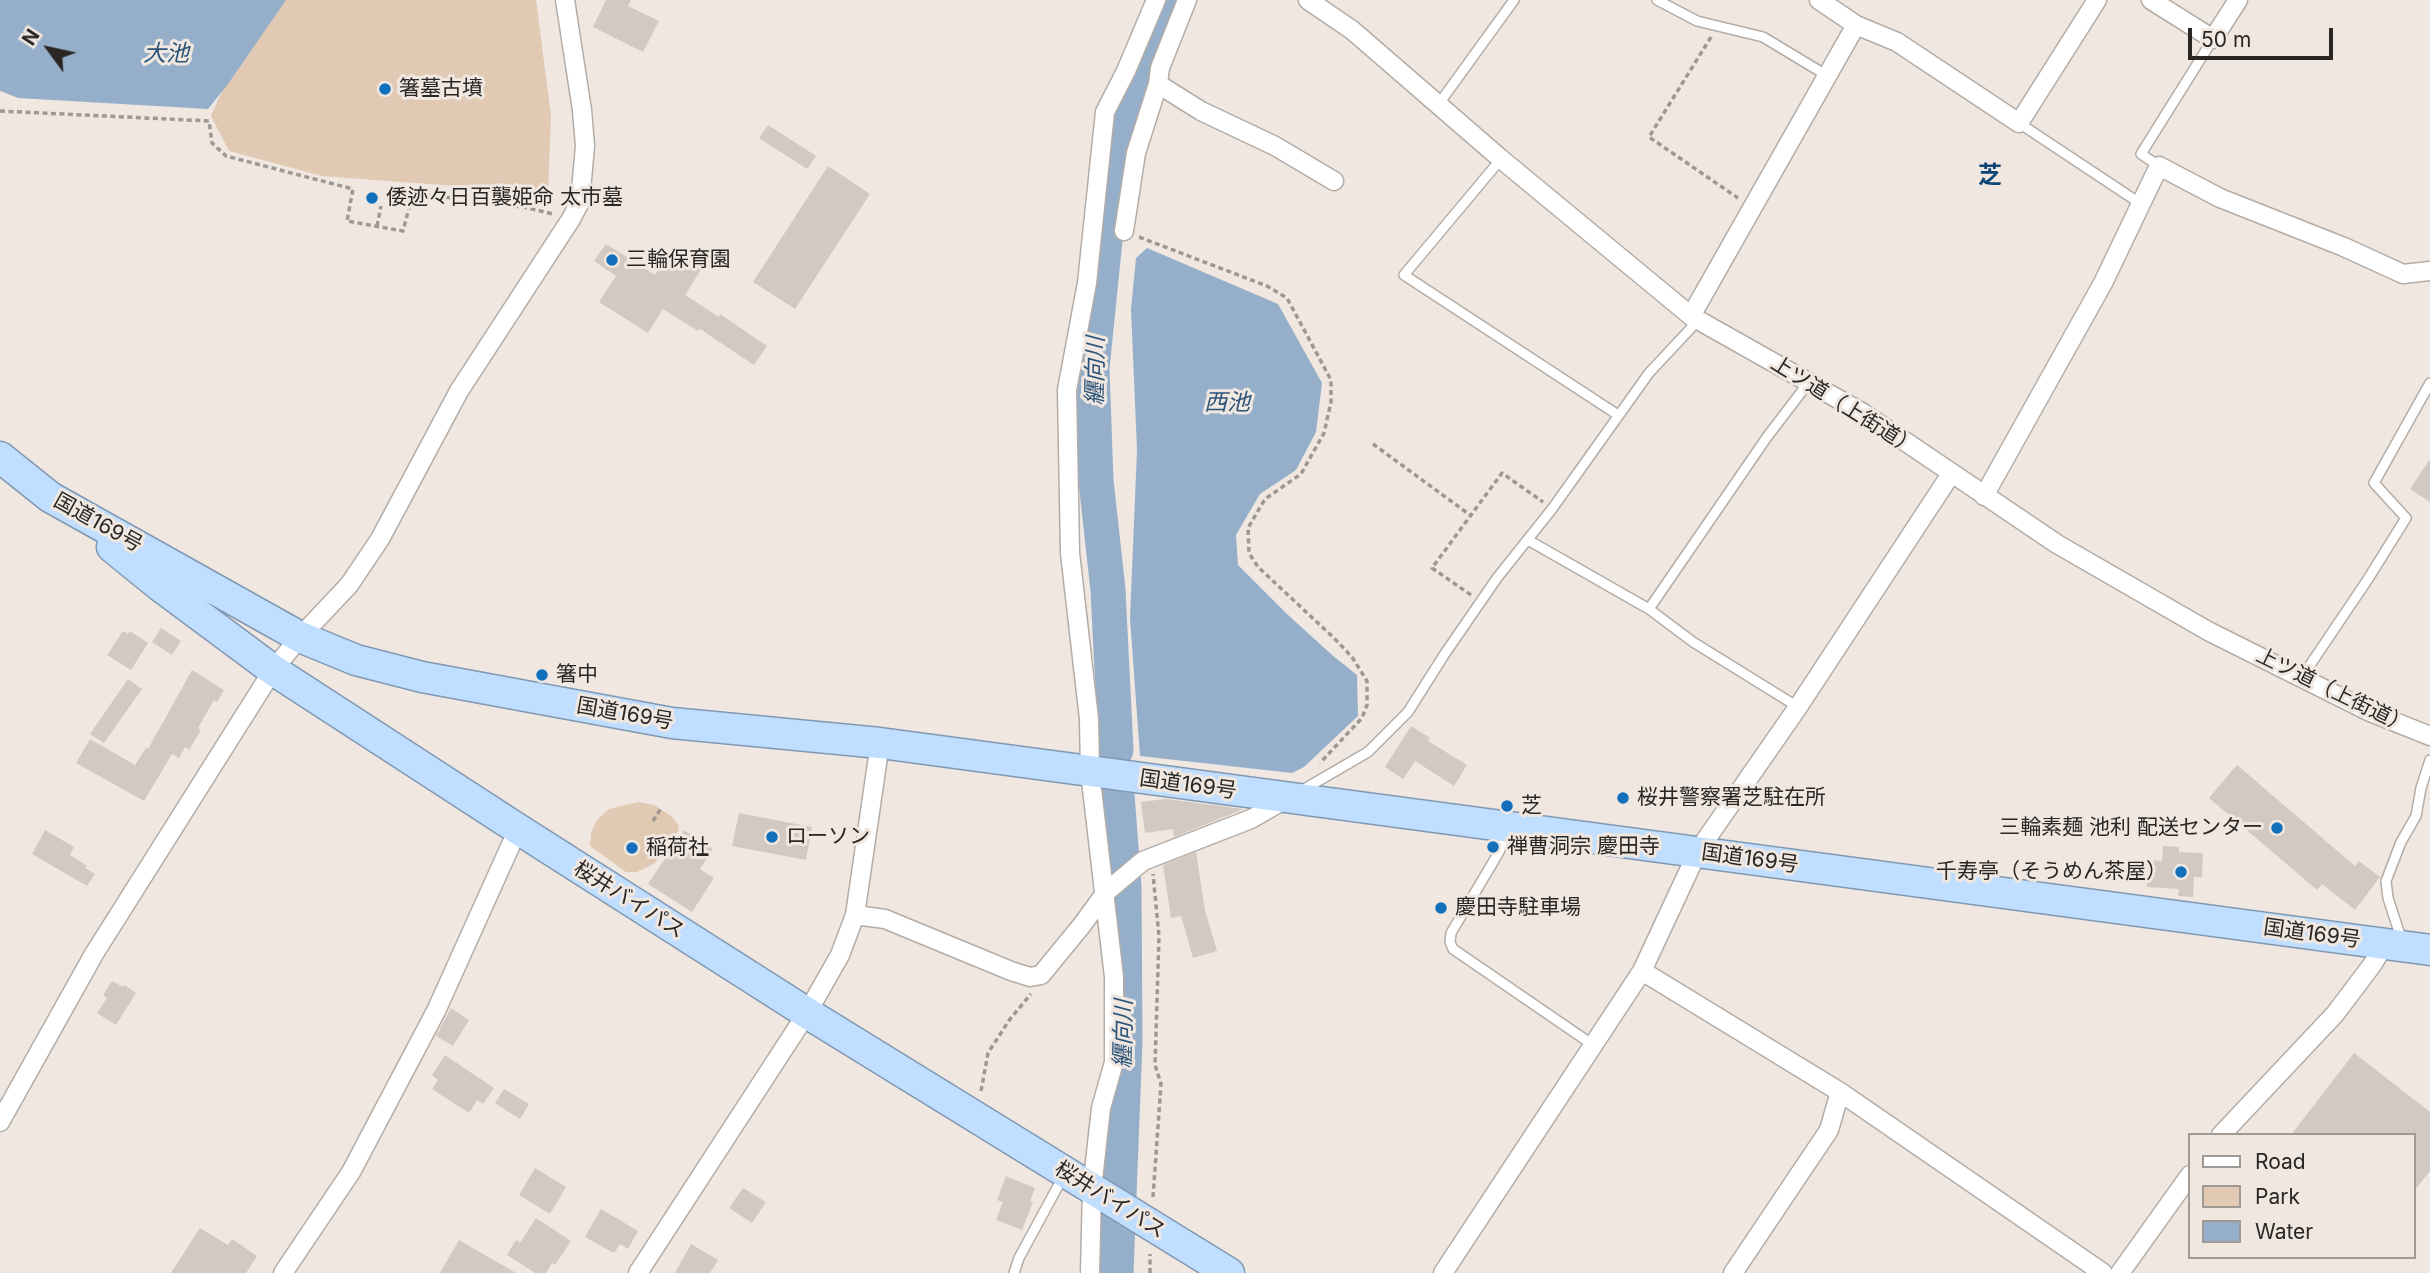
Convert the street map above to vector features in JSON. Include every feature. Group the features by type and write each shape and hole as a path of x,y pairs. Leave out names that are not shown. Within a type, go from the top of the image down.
{"highway":[{"name":"国道169号","path":"0,457 50,497 235,598 300,637 356,660 422,677 672,723 880,743 2406,947"},
{"name":"桜井バイパス","path":"50,497 160,586 273,670 807,1013 1229,1273"}],"street":[{"path":"0,1122 94,954 273,670 349,584 380,539 459,391 580,202 585,146 565,0"},
{"path":"1090,1273 1099,1194 1101,1108 1114,1062 1114,977 1107,891 1090,772 1089,719 1070,553 1067,390 1087,284 1105,112 1126,71 1156,0"},
{"path":"1124,231 1136,153 1158,84 1160,68 1187,0"},
{"name":"上ツ道（上街道）","path":"1308,0 1352,30 1501,159 1690,316 1863,413 2057,544 2208,631 2370,712 2430,736"},
{"path":"1819,0 1856,24 1897,42 2019,123 2097,0"},
{"path":"2151,0 2213,39 2238,0"},
{"path":"1690,316 1856,24"},
{"path":"1158,84 1201,111 1275,146 1334,181"},
{"path":"1984,496 2073,339 2158,166 2220,198 2332,242 2403,274 2430,271"},
{"path":"1443,1273 1642,971 1698,851 1798,707 1951,474"},
{"path":"638,1273 807,1013 839,954 855,915 880,743"},
{"path":"855,915 885,919 1011,971 1030,977 1041,975 1107,891 1148,860 1251,819 1287,799"},
{"path":"283,1273 351,1172 436,1011 518,829"},
{"path":"2223,1133 2335,1014 2372,965 2406,947"},
{"path":"1642,971 1840,1092 2103,1273"},
{"path":"1733,1273 1829,1130 1840,1092"},
{"path":"2120,1273 2188,1178"}],"lane":[{"path":"1438,105 1514,0"},
{"path":"1657,0 1697,20 1763,37 1826,75"},
{"path":"2158,166 2141,154 2213,39"},
{"path":"2019,123 2141,204"},
{"path":"1501,159 1404,275 1618,415"},
{"path":"1287,799 1368,752 1408,712 1444,655 1618,415 1649,373 1692,327 1690,316"},
{"path":"1649,609 1767,437 1810,381"},
{"path":"2302,677 2406,518 2374,483 2430,383"},
{"path":"1528,540 1649,609 1693,642 1798,707"},
{"path":"2406,947 2388,898 2386,881 2401,842 2416,816 2430,760"},
{"path":"1508,828 1499,852 1451,933 1450,943 1453,949 1594,1046"},
{"path":"1014,1273 1019,1258 1065,1172"}],"path":[{"path":"1718,26 1648,137 1751,207"},
{"path":"0,111 209,121 212,143 226,156 353,189 347,221 403,231 413,193 528,208 571,219"},
{"path":"377,226 381,206"},
{"path":"1124,231 1267,286 1286,298 1331,380 1331,402 1324,433 1301,474 1265,499 1248,528 1249,553 1258,567 1343,648 1362,670 1367,681 1367,705 1362,718 1318,765"},
{"path":"1373,444 1470,515"},
{"path":"1482,602 1432,568 1470,515 1502,473 1552,509"},
{"path":"653,821 662,807"},
{"path":"1146,1222 1161,1084 1155,1065 1158,936 1148,860"},
{"path":"976,1117 988,1053 1010,1019 1034,990 1041,975"}],"green space":[{"name":"箸墓古墳","path":"275,0 536,0 551,116 548,193 322,176 229,151 211,116 235,61"},
{"path":"638,802 654,805 671,816 678,824 679,830 655,863 637,872 626,872 590,846 591,833 597,820 609,809"}],"water":[{"name":"大池","path":"0,0 286,0 208,109 18,98 0,91"},
{"name":"西池","path":"1147,248 1278,304 1322,383 1316,432 1296,470 1260,494 1236,535 1238,565 1287,614 1357,675 1358,716 1304,767 1292,773 1140,756 1130,618 1137,450 1131,309 1136,258"}],"building":[{"path":"606,0 631,0 628,6 659,21 643,52 593,27"},
{"path":"768,125 816,156 807,169 759,138"},
{"path":"828,166 870,194 795,309 753,282"},
{"path":"606,244 655,275 667,256 672,259 677,252 702,268 685,295 719,317 720,314 767,346 754,365 700,329 698,331 663,309 648,333 599,302 616,276 594,261"},
{"path":"2430,459 2430,502 2410,489"},
{"path":"161,628 181,641 172,655 152,642"},
{"path":"123,631 128,634 130,631 148,643 131,670 107,655"},
{"path":"192,670 224,690 217,702 214,700 189,750 185,747 179,758 172,754 144,801 76,763 90,739 135,765 146,748 148,749"},
{"path":"128,679 142,689 104,743 90,734"},
{"path":"1411,726 1430,738 1428,741 1467,765 1454,786 1415,761 1403,779 1385,767"},
{"name":"三輪素麺 池利 配送センター","path":"2237,765 2355,866 2359,861 2380,877 2355,910 2322,884 2317,890 2209,798"},
{"path":"1165,799 1244,809 1174,837 1173,829 1145,833 1141,802"},
{"name":"ローソン","path":"739,813 812,827 806,860 732,846"},
{"path":"45,830 74,847 70,855 95,874 87,886 32,854"},
{"path":"684,830 713,849 700,869 714,878 692,912 648,884"},
{"path":"2163,846 2179,847 2179,852 2203,853 2202,877 2194,877 2193,897 2178,896 2179,889 2147,887 2148,867 2153,868 2154,860 2162,861"},
{"path":"1196,852 1205,910 1217,951 1193,958 1181,916 1171,918 1163,865"},
{"path":"112,981 136,993 116,1025 97,1013 107,998 103,995"},
{"path":"451,1008 469,1020 453,1046 436,1036"},
{"path":"2354,1053 2430,1112 2430,1171 2416,1188 2416,1133 2293,1133"},
{"path":"445,1055 494,1088 483,1104 477,1100 469,1113 432,1089 438,1080 432,1075"},
{"path":"504,1089 529,1104 520,1119 495,1103"},
{"path":"535,1168 566,1187 550,1214 519,1195"},
{"path":"1006,1176 1035,1188 1030,1201 1033,1202 1022,1230 996,1220 1003,1202 997,1200"},
{"path":"743,1188 766,1202 752,1223 729,1208"},
{"path":"601,1209 638,1231 628,1249 620,1244 614,1253 585,1237"},
{"path":"536,1218 571,1241 555,1265 552,1263 546,1273 535,1273 507,1255 516,1240 520,1243"},
{"path":"200,1228 228,1245 232,1239 257,1256 246,1273 171,1273"},
{"path":"459,1240 516,1273 440,1273"},
{"path":"691,1244 718,1260 710,1273 675,1273"}],"waterway":[{"name":"纒向川","path":"1116,750 1108,590 1096,481 1092,368 1108,210 1129,114 1167,0"},
{"name":"纒向川","path":"1116,1273 1125,1041 1124,887 1117,794"}],"place":[{"name":"箸墓古墳","path":"385,89"},
{"name":"倭迹々日百襲姫命 太市墓","path":"372,198"},
{"name":"三輪保育園","path":"612,260"},
{"name":"箸中","path":"542,675"},
{"name":"桜井警察署芝駐在所","path":"1623,798"},
{"name":"芝","path":"1507,806"},
{"name":"三輪素麺 池利 配送センター","path":"2277,828"},
{"name":"ローソン","path":"772,837"},
{"name":"禅曹洞宗 慶田寺","path":"1493,847"},
{"name":"稲荷社","path":"632,848"},
{"name":"千寿亭（そうめん茶屋）","path":"2181,872"},
{"name":"慶田寺駐車場","path":"1441,908"}],"district":[{"name":"芝","path":"1990,176"}]}
